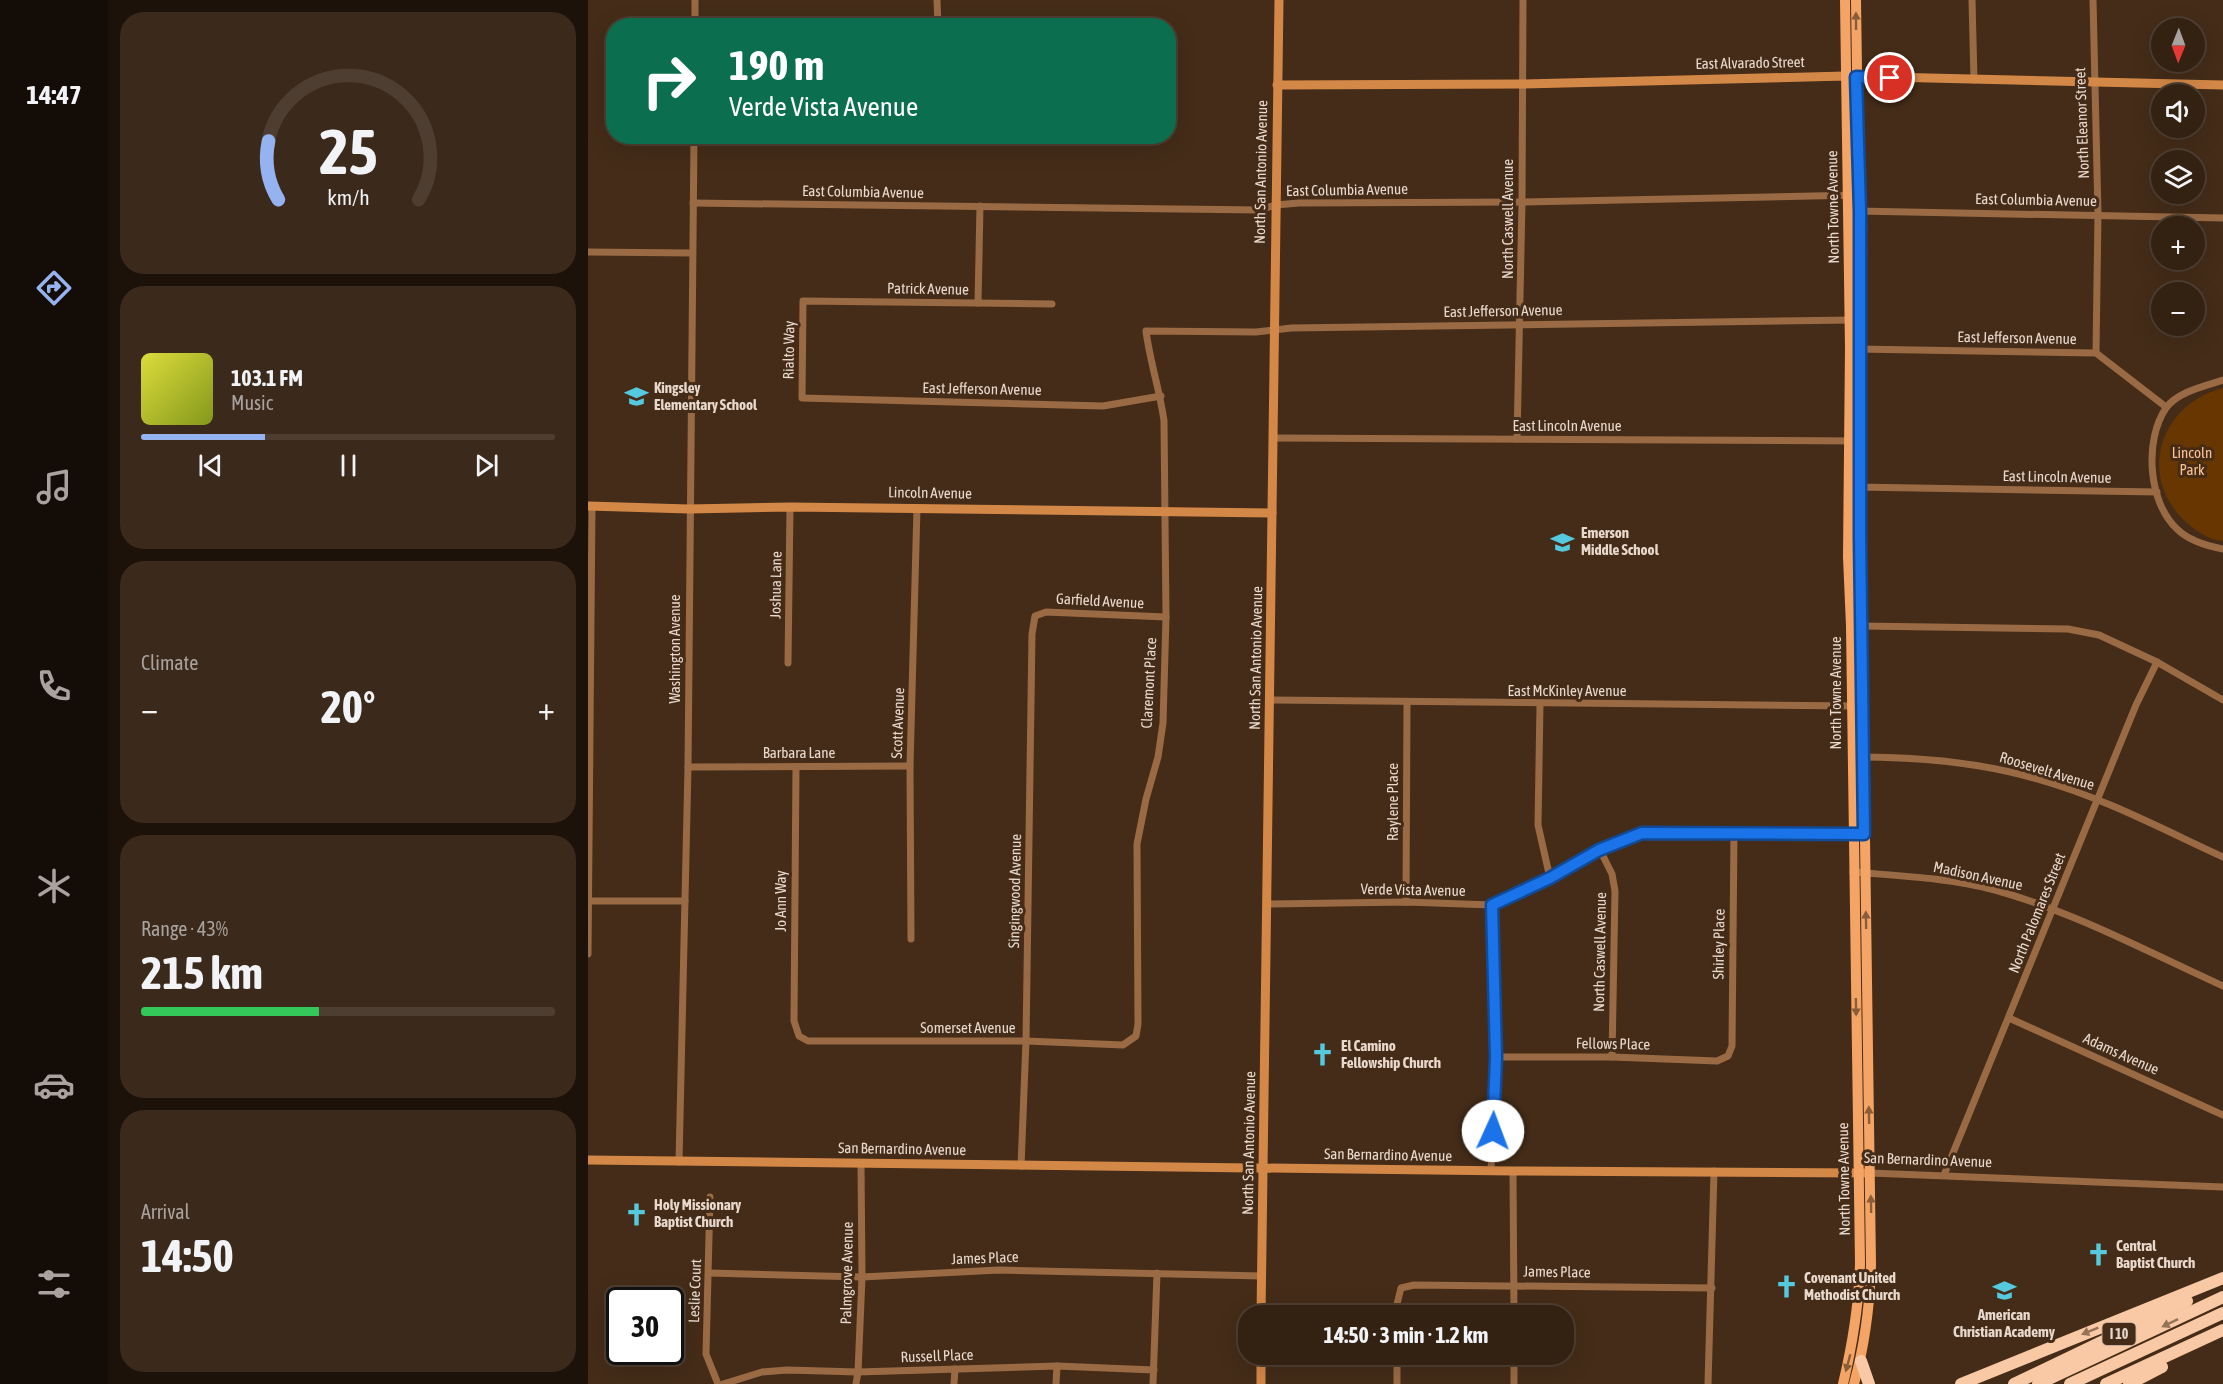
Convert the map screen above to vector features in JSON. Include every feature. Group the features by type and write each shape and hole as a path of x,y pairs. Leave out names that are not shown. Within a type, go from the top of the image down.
{"highway":[{"path":"1960,1384 2223,1278"},
{"name":"I 10","path":"2014,1384 2223,1283"},
{"path":"2038,1384 2223,1297"},
{"path":"2070,1384 2223,1313"},
{"path":"2106,1384 2223,1333"},
{"path":"2129,1384 2223,1333"},
{"path":"1860,1361 1869,1384"}],"main road":[{"name":"North San Antonio Avenue","path":"1261,1305 1265,1168 1279,0"},
{"name":"North Towne Avenue","path":"1845,0 1860,211 1855,320 1855,487 1862,626 1857,706"},
{"name":"North Towne Avenue","path":"1855,320 1848,195 1851,76 1856,0"},
{"name":"East Alvarado Street","path":"1277,85 1521,84 1851,76 2223,85"},
{"name":"North Towne Avenue","path":"1854,1384 1870,1303 1865,1173 1857,706 1848,545 1855,487"},
{"name":"Lincoln Avenue","path":"590,506 689,509 790,507 1272,513"},
{"name":"San Bernardino Avenue","path":"588,1160 1491,1171 1865,1173"},
{"name":"North Towne Avenue","path":"1843,1384 1854,1342 1859,1302 1865,1173"},
{"path":"1261,1365 1261,1384"}],"street":[{"path":"695,0 695,18"},
{"path":"938,0 938,18"},
{"name":"North Caswell Avenue","path":"1517,439 1523,0"},
{"path":"1972,0 1974,80"},
{"name":"North Eleanor Street","path":"2093,0 2098,214 2097,353"},
{"name":"Washington Avenue","path":"679,1162 688,767 694,144"},
{"name":"East Columbia Avenue","path":"693,203 1259,210 1276,205 1859,195"},
{"path":"978,303 980,206"},
{"name":"East Columbia Avenue","path":"1848,211 2223,218"},
{"path":"588,252 692,253"},
{"name":"Patrick Avenue","path":"803,301 1052,304"},
{"name":"Rialto Way","path":"802,398 803,301"},
{"name":"East Jefferson Avenue","path":"1146,331 1855,320"},
{"name":"Claremont Place","path":"1136,1036 1138,1024 1137,844 1146,799 1158,757 1163,723 1166,617 1165,430 1161,396 1146,331"},
{"name":"East Jefferson Avenue","path":"1855,349 2097,353 2166,407"},
{"path":"2223,380 2186,393 2166,407 2158,423 2152,454 2152,477 2167,519 2178,531 2190,538 2223,549"},
{"name":"East Jefferson Avenue","path":"802,398 1103,406 1161,396"},
{"name":"East Lincoln Avenue","path":"1273,438 1855,441"},
{"name":"East Lincoln Avenue","path":"1855,487 2157,492"},
{"path":"588,954 590,506"},
{"name":"Joshua Lane","path":"788,663 790,507"},
{"name":"Scott Avenue","path":"911,939 910,766 917,508"},
{"name":"Garfield Avenue","path":"1035,616 1047,612 1166,617"},
{"name":"Singingwood Avenue","path":"1021,1166 1026,1041 1032,634 1035,616"},
{"path":"1862,626 2068,629 2099,636 2157,662 2223,700"},
{"name":"North Palomares Street","path":"1944,1175 2136,705 2157,662"},
{"name":"East McKinley Avenue","path":"1270,700 1857,706"},
{"name":"Raylene Place","path":"1406,902 1407,703"},
{"path":"1540,704 1538,825 1550,878"},
{"name":"Roosevelt Avenue","path":"1857,757 1901,757 1971,764 2038,779 2098,800 2223,857"},
{"name":"Jo Ann Way","path":"796,766 794,1021 799,1036"},
{"name":"Barbara Lane","path":"688,767 910,766"},
{"name":"Shirley Place","path":"1728,1056 1732,1046 1734,832"},
{"name":"Verde Vista Avenue","path":"1268,904 1406,902 1492,905 1550,878 1599,850 1642,833 1858,834"},
{"name":"North Caswell Avenue","path":"1599,850 1612,874 1615,891 1612,1057"},
{"name":"Madison Avenue","path":"1859,873 1912,876 1967,884 2054,908 2223,986"},
{"path":"589,901 684,901"},
{"path":"1491,1171 1496,1057 1492,905"},
{"name":"Adams Avenue","path":"2009,1018 2223,1115"},
{"name":"Somerset Avenue","path":"799,1036 808,1041 1026,1041 1123,1045 1136,1036"},
{"name":"Fellows Place","path":"1496,1057 1612,1057 1717,1061 1728,1056"},
{"name":"Palmgrove Avenue","path":"856,1384 861,1277 861,1163"},
{"path":"1513,1171 1514,1305"},
{"path":"1708,1384 1714,1171"},
{"name":"San Bernardino Avenue","path":"1865,1173 2223,1187"},
{"name":"Leslie Court","path":"710,1197 706,1354 718,1384"},
{"name":"James Place","path":"709,1273 861,1277 999,1270 1262,1276"},
{"path":"1153,1384 1157,1273"},
{"name":"James Place","path":"1397,1305 1401,1288 1413,1285 1712,1288"},
{"path":"1397,1365 1397,1384"},
{"path":"1514,1365 1514,1384"},
{"path":"1056,1384 1057,1366"},
{"name":"Russell Place","path":"723,1384 762,1372 1057,1366 1154,1370"},
{"path":"954,1384 955,1369"}],"green space":[{"name":"Lincoln Park","path":"2223,388 2223,541 2208,537 2195,529 2171,505 2162,485 2159,465 2162,445 2170,426 2183,410 2201,397"}],"place":[{"name":"Kingsley Elementary School","path":"636,397"},
{"name":"Emerson Middle School","path":"1563,542"},
{"name":"El Camino Fellowship Church","path":"1323,1055"},
{"name":"Holy Missionary Baptist Church","path":"636,1214"},
{"name":"Central Baptist Church","path":"2098,1255"},
{"name":"Covenant United Methodist Church","path":"1786,1287"},
{"name":"American Christian Academy","path":"2004,1291"}],"route":[{"path":"1493,1131 1496,1057 1492,905 1550,878 1599,850 1642,833 1864,834 1860,557 1860,211 1856,77 1890,78"}]}
